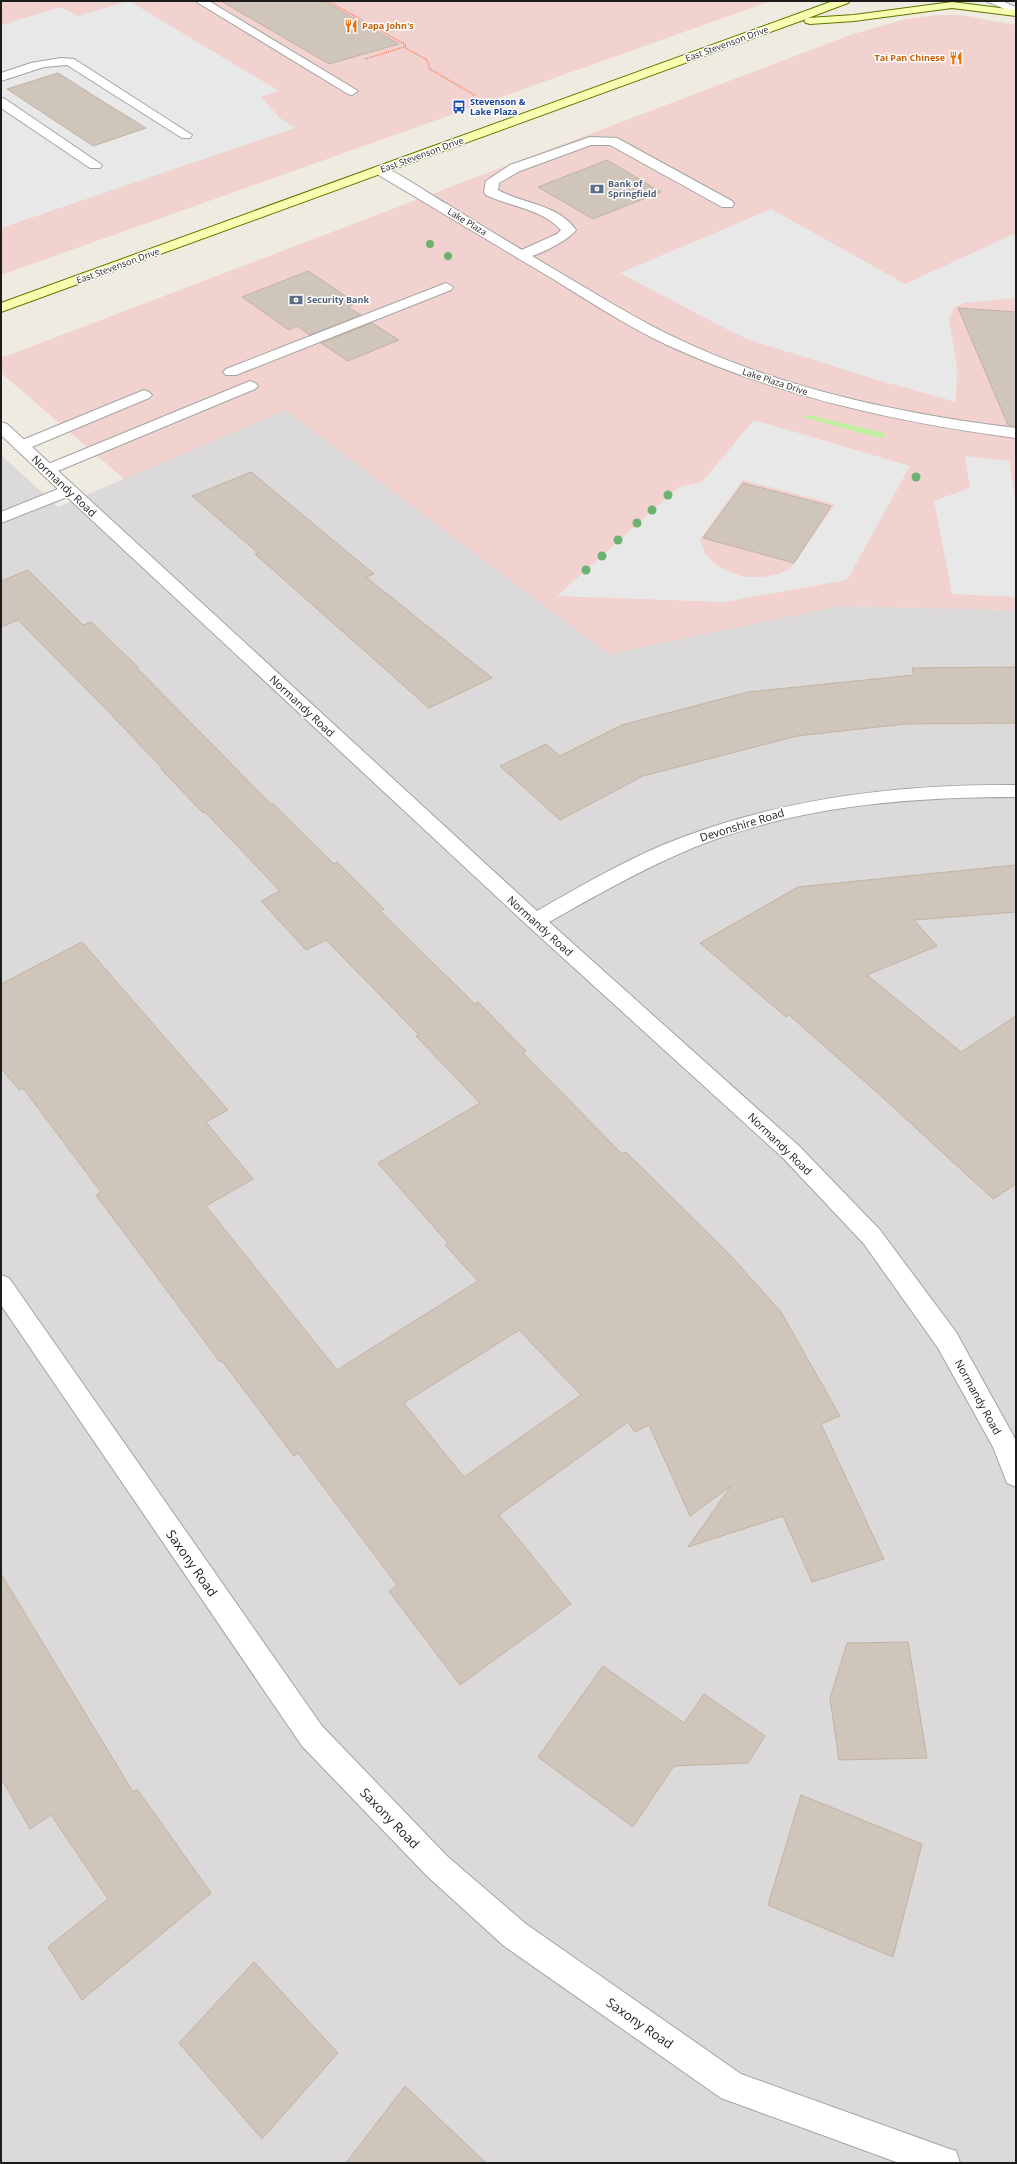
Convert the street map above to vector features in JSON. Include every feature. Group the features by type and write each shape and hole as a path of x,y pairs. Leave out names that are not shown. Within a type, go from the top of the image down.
{"main road":[{"name":"East Stevenson Drive","path":"1,308 789,22 842,1"},
{"path":"789,22 854,18 918,8 952,5 1016,12"}],"street":[{"path":"201,1 352,91"},
{"path":"992,1 1016,12"},
{"path":"1,77 42,63 52,61 70,62 79,66 186,135"},
{"path":"1,102 95,166"},
{"path":"522,255 562,237 569,230 562,221 552,215 501,198 491,192 493,181 515,168 590,141 612,141 727,204"},
{"name":"Lake Plaza","path":"380,170 554,274"},
{"name":"Lake Plaza Drive","path":"554,274 619,314 672,342 733,368 797,390 862,408 953,425 1016,433"},
{"path":"231,372 446,287"},
{"path":"47,470 250,386"},
{"path":"21,446 144,395"},
{"name":"Normandy Road","path":"1,427 535,921 791,1152 872,1237 947,1340 1004,1443 1016,1475"},
{"path":"1,518 69,490"},
{"name":"Devonshire Road","path":"535,921 645,861 689,842 778,813 865,798 962,790 1016,791"},
{"name":"Saxony Road","path":"1,1286 312,1736 437,1866 515,1935 732,2086 944,2163"}],"path":[{"path":"328,1 406,45 404,47"},
{"path":"362,60 404,47 427,60 430,69 476,96"}],"shaded area":[{"path":"1,1 771,1 1,275"},
{"path":"129,1 279,91 261,97 280,118 295,128 1,228 1,25 61,7 77,16"},
{"path":"937,15 960,15 1016,25 1016,610 839,606 609,654 285,410 124,479 1,373 1,358 850,35 906,19"},
{"path":"771,209 905,284 1016,233 1016,298 965,303 954,307 949,319 957,367 956,402 874,379 750,340 620,273"},
{"path":"285,410 609,654 839,606 1016,610 1016,2163 1,2163 1,455 58,507"},
{"path":"754,420 910,466 847,580 724,602 557,596 679,487 702,482","holes":["743,480 835,504 791,568 779,574 762,577 745,577 729,572 715,564 705,554 700,539"]},
{"path":"965,456 1009,461 1016,503 1016,597 952,594 934,501 970,488"}],"green space":[{"path":"808,415 885,433 884,438 802,417"}],"building":[{"path":"221,1 324,1 399,44 329,64"},
{"path":"58,73 146,128 93,146 7,89"},
{"path":"607,160 661,192 593,219 538,187"},
{"path":"308,271 356,303 348,307 361,315 310,335 297,326 289,330 242,297"},
{"path":"958,308 1016,312 1016,426 1008,425"},
{"path":"372,323 399,340 348,361 321,343"},
{"path":"251,472 374,574 366,577 492,678 429,708 255,554 258,553 192,496"},
{"path":"743,483 831,506 794,563 703,538"},
{"path":"28,570 83,625 91,622 138,667 137,668 271,804 273,804 334,864 337,862 384,909 380,911 475,1004 478,1002 526,1051 523,1053 622,1154 626,1152 731,1256 781,1312 840,1416 821,1424 884,1559 812,1582 783,1516 688,1547 731,1486 690,1516 649,1425 635,1432 628,1422 499,1515 571,1604 460,1685 389,1591 397,1585 298,1453 294,1456 222,1361 220,1362 96,1195 101,1192 23,1088 19,1090 1,1068 1,984 82,942 228,1110 206,1122 253,1179 206,1206 337,1370 478,1281 445,1245 448,1243 378,1163 480,1103 416,1036 419,1035 326,940 306,950 261,901 280,891 205,812 203,813 103,706 18,620 1,627 1,581","holes":["519,1330 581,1395 464,1477 404,1403"]},
{"path":"1016,667 1016,723 905,724 797,736 643,776 560,820 500,766 546,744 560,756 622,725 748,692 914,675 912,668"},
{"path":"1016,865 1016,912 914,920 937,946 867,975 961,1052 1016,1016 1016,1184 993,1199 880,1095 789,1015 786,1017 700,943 798,887"},
{"path":"1,1574 133,1792 137,1789 211,1893 82,2000 48,1947 108,1899 51,1815 30,1829 1,1778"},
{"path":"908,1642 927,1758 839,1760 830,1698 847,1643"},
{"path":"603,1666 684,1723 704,1694 765,1736 748,1763 674,1766 633,1827 538,1757"},
{"path":"801,1795 922,1844 893,1957 768,1905"},
{"path":"254,1962 338,2053 262,2139 179,2043"},
{"path":"405,2086 486,2163 346,2163"}],"place":[{"name":"Papa John's","path":"351,26"},
{"name":"Tai Pan Chinese","path":"956,58"},
{"name":"Stevenson & Lake Plaza","path":"459,107"},
{"name":"Bank of Springfield","path":"597,189"},
{"name":"Security Bank","path":"296,300"}]}
